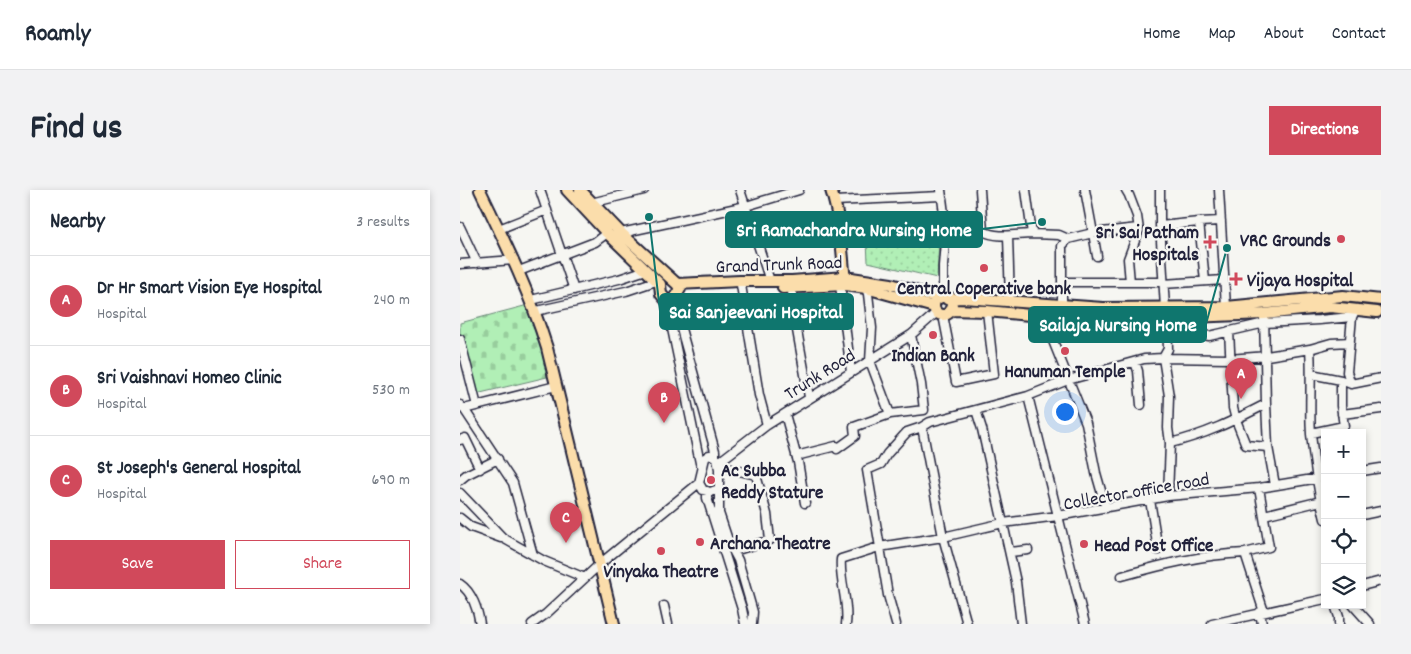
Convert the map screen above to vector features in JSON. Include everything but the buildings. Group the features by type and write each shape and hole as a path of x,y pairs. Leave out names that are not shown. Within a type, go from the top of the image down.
{"main road":[{"path":"480,190 519,271 536,311 548,348 572,454 601,563 614,624"},
{"path":"568,190 607,233 658,282 661,294 670,300 676,285"},
{"path":"580,190 621,233 676,285"},
{"path":"831,190 838,210 843,247 843,282"},
{"path":"658,282 665,281 676,285 792,288 843,282 942,305 963,298 1062,304 1167,317 1226,306 1343,296 1380,308"},
{"name":"Grand Trunk Road","path":"676,285 770,281 891,284 942,305 1030,315 1062,313 1264,318 1330,307 1354,313 1380,308"}],"street":[{"path":"540,190 574,290"},
{"path":"591,203 644,190"},
{"path":"740,190 770,281"},
{"path":"621,233 746,206 799,190"},
{"path":"980,190 983,231"},
{"path":"1026,190 1032,234"},
{"path":"1085,190 1097,256"},
{"path":"1126,190 1137,216 1138,228 1128,259 1130,282"},
{"path":"1160,190 1160,226 1168,349 1163,358 1167,378 1170,443 1168,496"},
{"path":"1219,190 1226,306"},
{"path":"835,201 905,194 941,193 946,232 942,266 942,305 956,382 994,374 987,310"},
{"path":"499,229 547,210"},
{"path":"1160,226 1221,220"},
{"path":"1199,222 1205,281"},
{"path":"460,227 478,263"},
{"path":"946,232 983,231 1008,236 1032,234 1059,235 1068,238 1138,228"},
{"path":"519,271 595,242 607,233"},
{"path":"1008,236 1010,302"},
{"path":"1062,304 1062,246 1068,238"},
{"path":"460,264 514,260"},
{"path":"531,300 619,279 646,270"},
{"path":"1062,282 1163,283 1224,280"},
{"path":"536,311 626,292 658,282"},
{"path":"843,282 851,372"},
{"path":"741,286 759,395 767,425"},
{"path":"792,288 793,308 809,397"},
{"path":"866,288 872,328 870,361 890,414"},
{"path":"670,300 718,461 719,513 738,560 753,612 752,624"},
{"path":"532,624 601,563 699,483 703,466 700,463 670,300"},
{"name":"Trunk Road","path":"703,466 705,458 709,455 718,461 809,397 816,396 911,335 942,305"},
{"path":"1352,384 1347,372 1354,313"},
{"path":"1030,315 1044,324 1049,332 1086,423 1096,473 1106,508"},
{"path":"1167,317 1181,327 1203,336 1229,331 1264,318 1268,447 1275,485"},
{"path":"1229,331 1229,359 1236,420 1246,445 1268,447"},
{"path":"911,335 924,410 930,422"},
{"path":"460,339 476,406"},
{"path":"896,624 888,595 867,470 881,464 887,454 907,432 930,422 1028,396 1068,380 1144,359 1229,359 1266,356 1310,349 1331,343 1350,342"},
{"path":"1310,349 1312,374 1311,433 1321,477 1321,505"},
{"path":"1135,362 1138,371 1141,405"},
{"path":"1312,374 1352,384 1381,378"},
{"path":"1311,433 1344,426 1342,380"},
{"path":"462,407 476,406 556,386"},
{"path":"846,624 848,612 840,572 841,559 879,547 943,537 1003,523 1058,516 1028,396"},
{"path":"1170,443 1222,427 1266,404"},
{"path":"462,407 513,484 533,555"},
{"path":"1342,414 1381,409"},
{"path":"796,456 836,448 855,436 854,427 890,414 924,410"},
{"path":"976,410 1010,552 1021,624"},
{"path":"785,414 796,456 805,503"},
{"path":"922,427 943,537 967,624"},
{"path":"460,440 465,438 480,469"},
{"path":"460,480 498,460"},
{"path":"718,461 756,475 767,514 770,540 734,551"},
{"path":"1366,470 1381,468"},
{"name":"Collector office road","path":"1085,624 1058,516 1168,496 1259,488 1321,477"},
{"path":"699,483 703,490 710,492 719,489"},
{"path":"1122,576 1174,561 1219,554 1245,553 1269,547 1259,488"},
{"path":"707,491 707,498 745,624"},
{"path":"460,493 503,538"},
{"path":"1150,500 1158,550"},
{"path":"1264,515 1320,501"},
{"path":"1366,513 1381,511"},
{"path":"460,518 471,527 503,538 533,555 585,578"},
{"path":"1010,552 1028,550"},
{"path":"1245,553 1262,612 1262,624"},
{"path":"1366,585 1381,581"},
{"path":"460,584 466,588 476,606 482,624"},
{"path":"1215,624 1321,600"},
{"path":"664,606 668,624"},
{"path":"1336,609 1339,624"},
{"path":"1357,609 1370,624"}],"green space":[{"path":"866,221 940,222 937,278 868,262"},
{"path":"528,305 541,344 547,377 472,395 460,351 460,323"}],"place":[{"name":"Sai Sanjeevani Hospital","path":"649,217"},
{"name":"Sri Ramachandra Nursing Home","path":"1042,222"},
{"name":"VRC Grounds","path":"1341,239"},
{"name":"Sri Sai Patham Hospitals","path":"1210,242"},
{"name":"Sailaja Nursing Home","path":"1227,248"},
{"name":"Central Coperative bank","path":"984,268"},
{"name":"Vijaya Hospital","path":"1236,279"},
{"name":"Indian Bank","path":"933,335"},
{"name":"Hanuman Temple","path":"1065,351"},
{"name":"Dr Hr Smart Vision Eye Hospital","path":"1241,399"},
{"name":"Sri Vaishnavi Homeo Clinic","path":"664,423"},
{"name":"Ac Subba Reddy Stature","path":"711,480"},
{"name":"Archana Theatre","path":"700,542"},
{"name":"St Joseph's General Hospital","path":"566,543"},
{"name":"Head Post Office","path":"1084,544"},
{"name":"Vinyaka Theatre","path":"661,551"}]}
